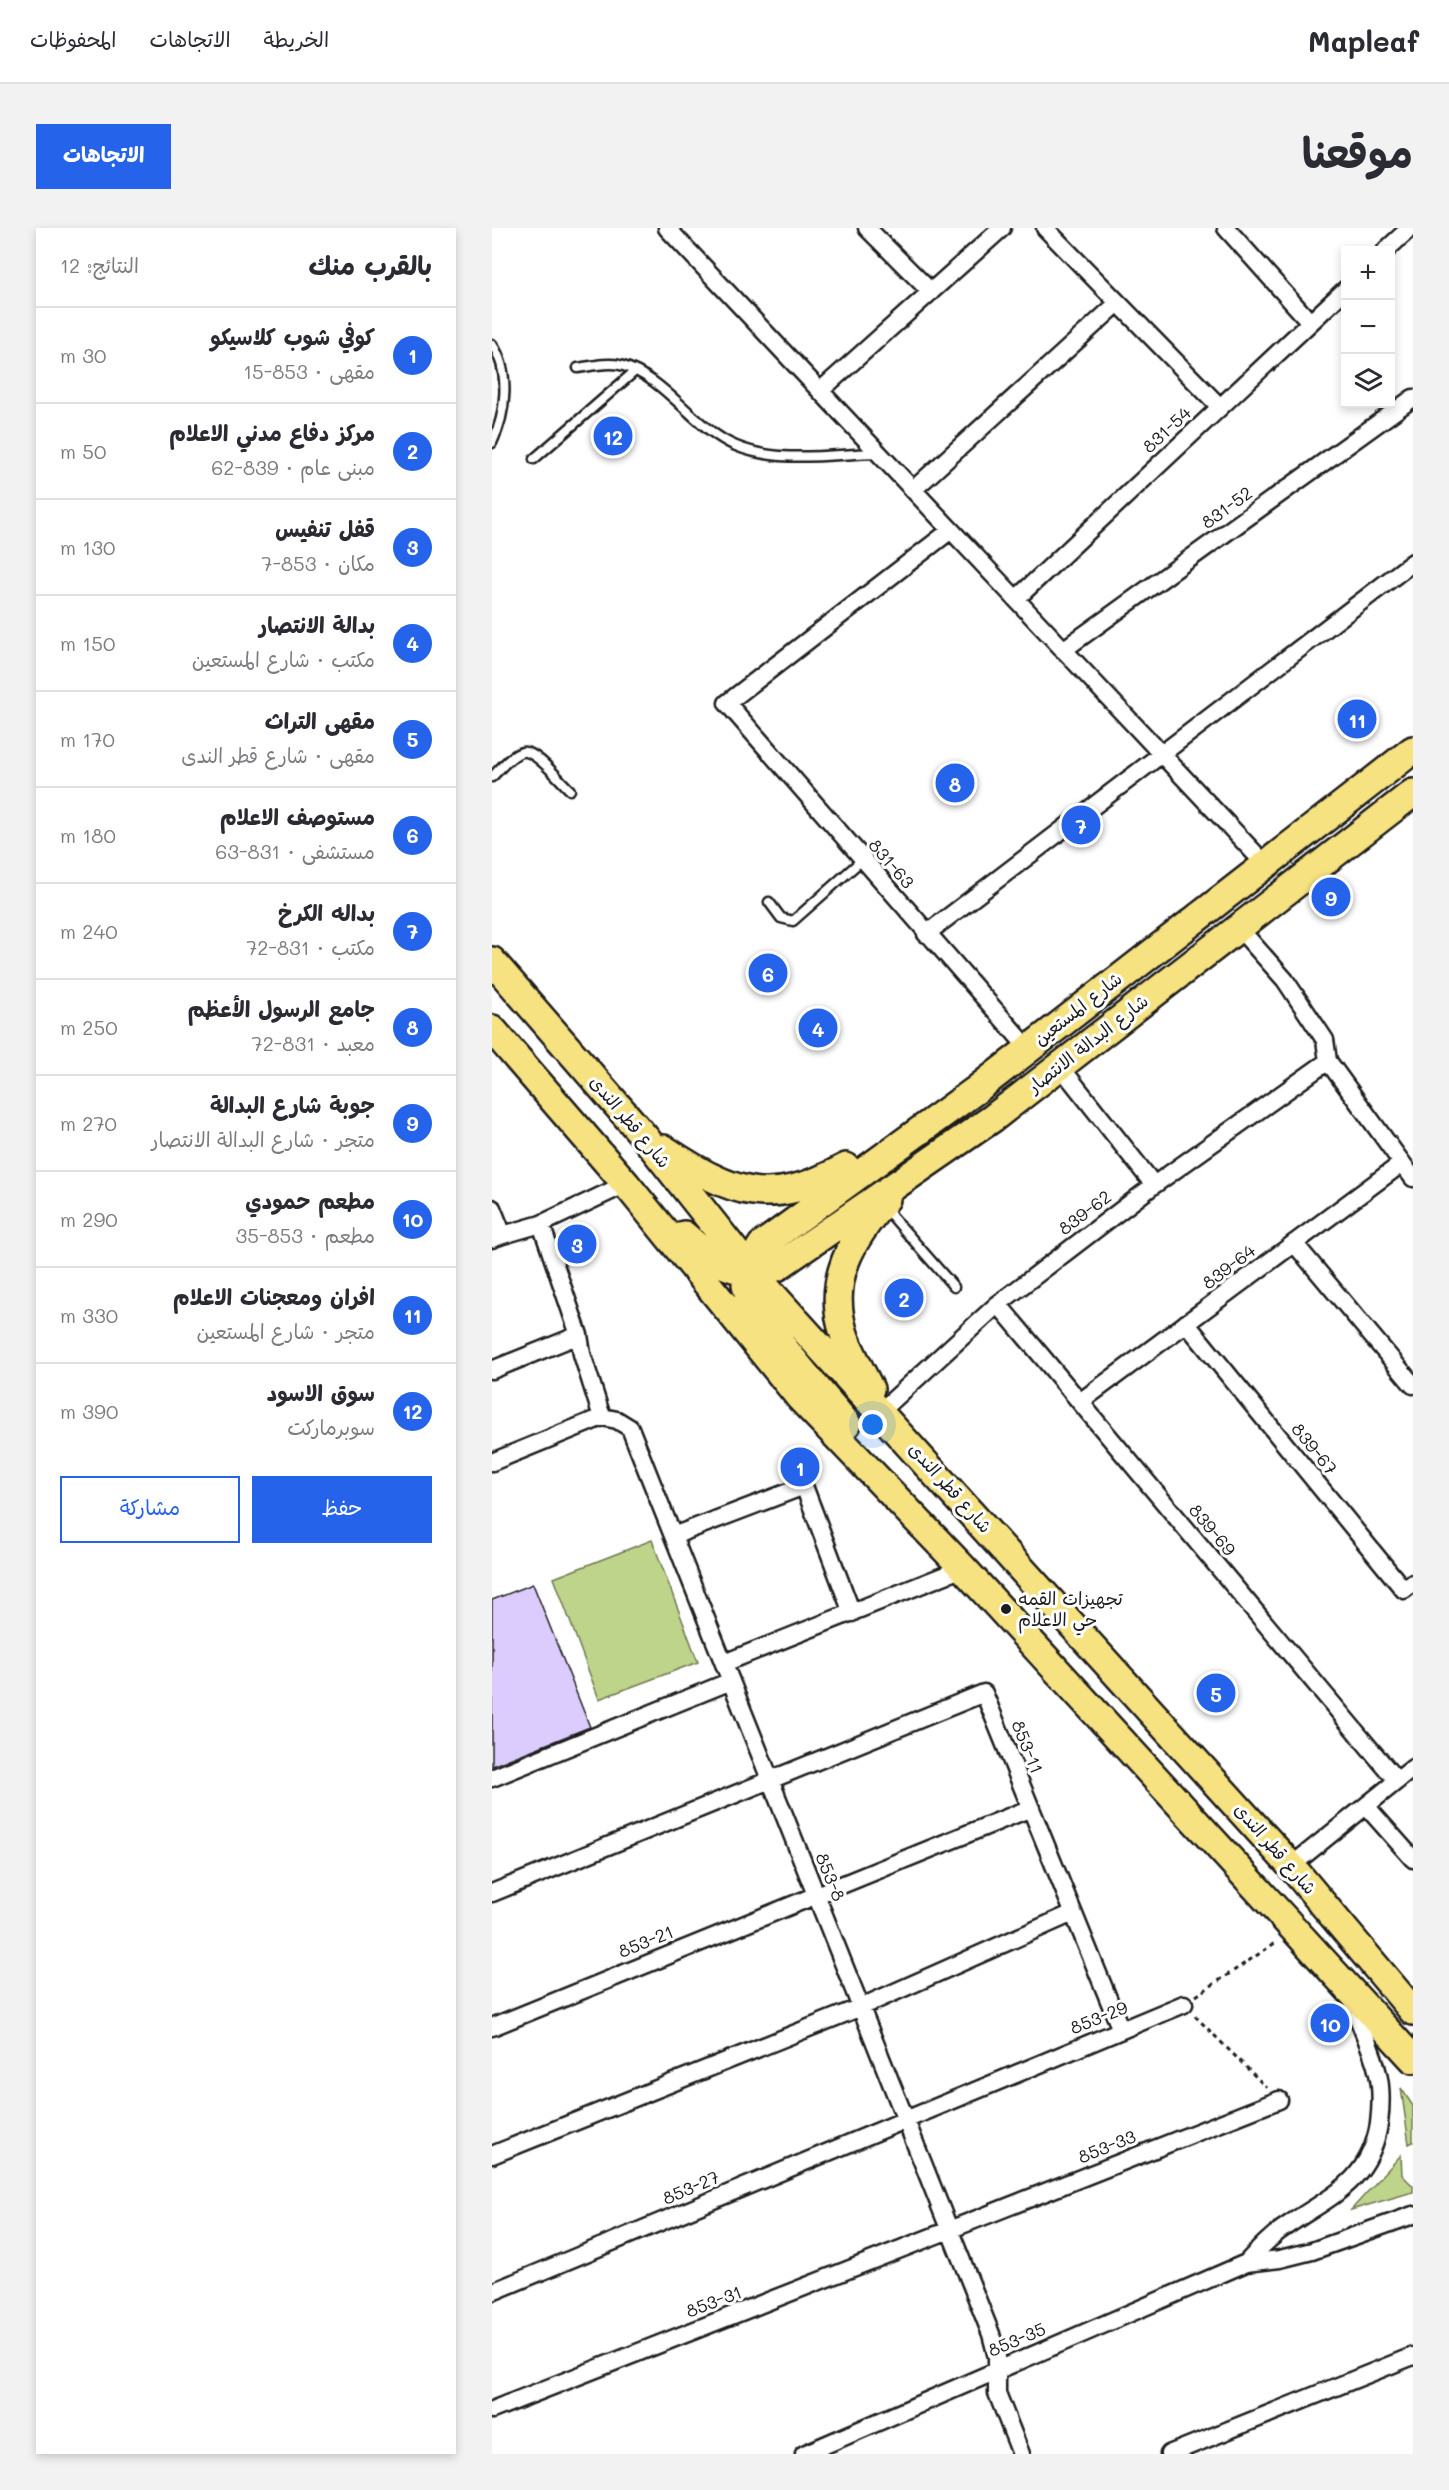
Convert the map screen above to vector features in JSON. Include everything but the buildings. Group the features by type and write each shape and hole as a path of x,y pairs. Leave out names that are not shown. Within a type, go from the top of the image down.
{"main road":[{"name":"شارع المستعين","path":"750,1270 762,1245 976,1090 1264,863 1413,750"},
{"name":"شارع البدالة الانتصار","path":"750,1270 764,1271 777,1267 993,1118 1413,792"},
{"name":"شارع قطر الندى","path":"492,961 643,1135 750,1270 1291,1866 1413,2011"},
{"path":"492,1029 626,1184 800,1398 963,1569 1413,2059"},
{"path":"976,1090 993,1118"},
{"path":"643,1135 723,1185 756,1194 817,1183 932,1120"},
{"path":"880,1412 844,1334 837,1302 844,1258 881,1204 905,1177"},
{"path":"626,1184 714,1261 732,1269 750,1270 746,1285 756,1312 963,1569"},
{"path":"1352,1993 1358,1976 1365,1970 1369,1959"},
{"path":"1352,1993 1392,1986"}],"street":[{"path":"667,228 1264,863"},
{"path":"867,228 931,292"},
{"path":"820,391 1002,228"},
{"path":"1045,228 1220,407"},
{"path":"1226,228 1310,322"},
{"path":"1390,246 1410,228"},
{"name":"831-54","path":"1016,599 1341,294"},
{"path":"913,490 1118,303"},
{"name":"831-52","path":"1064,650 1413,398"},
{"name":"831-63","path":"951,530 727,703 926,934 1028,1048"},
{"path":"926,934 1413,562"},
{"path":"1238,927 1285,980 1325,1040 1328,1061 1413,1178"},
{"name":"839-62","path":"880,1412 998,1304 1154,1185 1328,1061"},
{"path":"1060,1066 1154,1185"},
{"name":"839-64","path":"1080,1402 1401,1164"},
{"path":"492,1208 497,1237 541,1224 626,1184"},
{"path":"492,1462 602,1417 582,1354 579,1335 541,1224"},
{"path":"1294,1242 1413,1385"},
{"name":"839-69","path":"998,1304 1397,1781"},
{"name":"839-67","path":"1186,1323 1404,1590 1413,1583"},
{"path":"492,1370 579,1335"},
{"name":"853-8","path":"602,1417 617,1420 630,1428 994,2343 997,2393 1021,2454"},
{"path":"673,1536 804,1486 852,1613"},
{"path":"724,1663 963,1569"},
{"path":"492,1778 731,1681"},
{"name":"853-11","path":"771,1781 984,1692 1121,2030"},
{"path":"1291,1866 1413,1768"},
{"path":"492,1893 771,1781"},
{"path":"1366,1806 1413,1859"},
{"name":"853-21","path":"492,2027 1031,1808"},
{"path":"492,2155 861,2007 1073,1913"},
{"name":"853-35","path":"1246,2263 1278,2231 1344,2188 1359,2172 1373,2147 1380,2119 1381,2088 1376,2066 1357,2020 1352,1993"},
{"name":"853-29","path":"906,2120 1184,2004"},
{"name":"853-33","path":"950,2231 1279,2100"},
{"name":"853-27","path":"492,2292 906,2120"},
{"name":"853-35","path":"804,2454 1246,2263 1280,2259 1312,2251 1413,2215"},
{"name":"853-31","path":"492,2410 950,2231"},
{"path":"1169,2454 1413,2355"}],"lane":[{"path":"492,344 504,385 502,422 492,443"},
{"path":"578,368 619,365 634,372 660,388 705,429 737,447 789,456 878,453"},
{"path":"534,459 634,372"},
{"path":"492,777 515,756 523,752 533,753 570,790"},
{"path":"769,902 781,918 793,921 862,860"},
{"path":"881,1204 954,1287"}],"path":[{"path":"1279,2100 1184,2004 1295,1930"}],"green space":[{"path":"652,1540 698,1662 599,1699 554,1578"},
{"path":"1401,2088 1413,2106 1413,2142 1409,2144"},
{"path":"1401,2155 1402,2175 1413,2186 1413,2192 1351,2210"}],"place":[{"name":"سوق الاسود","path":"613,436"},
{"name":"افران ومعجنات الاعلام","path":"1357,719"},
{"name":"جامع الرسول الأعظم","path":"955,783"},
{"name":"بداله الكرخ","path":"1081,825"},
{"name":"جوبة شارع البدالة","path":"1331,897"},
{"name":"مستوصف الاعلام","path":"768,973"},
{"name":"بدالة الانتصار","path":"818,1028"},
{"name":"قفل تنفيس","path":"577,1244"},
{"name":"مركز دفاع مدني الاعلام","path":"904,1298"},
{"name":"كوفي شوب كلاسيكو","path":"800,1467"},
{"name":"تجهيزات القمه حي الاعلام","path":"1006,1609"},
{"name":"مقهى التراث","path":"1216,1693"},
{"name":"مطعم حمودي","path":"1330,2023"}]}
